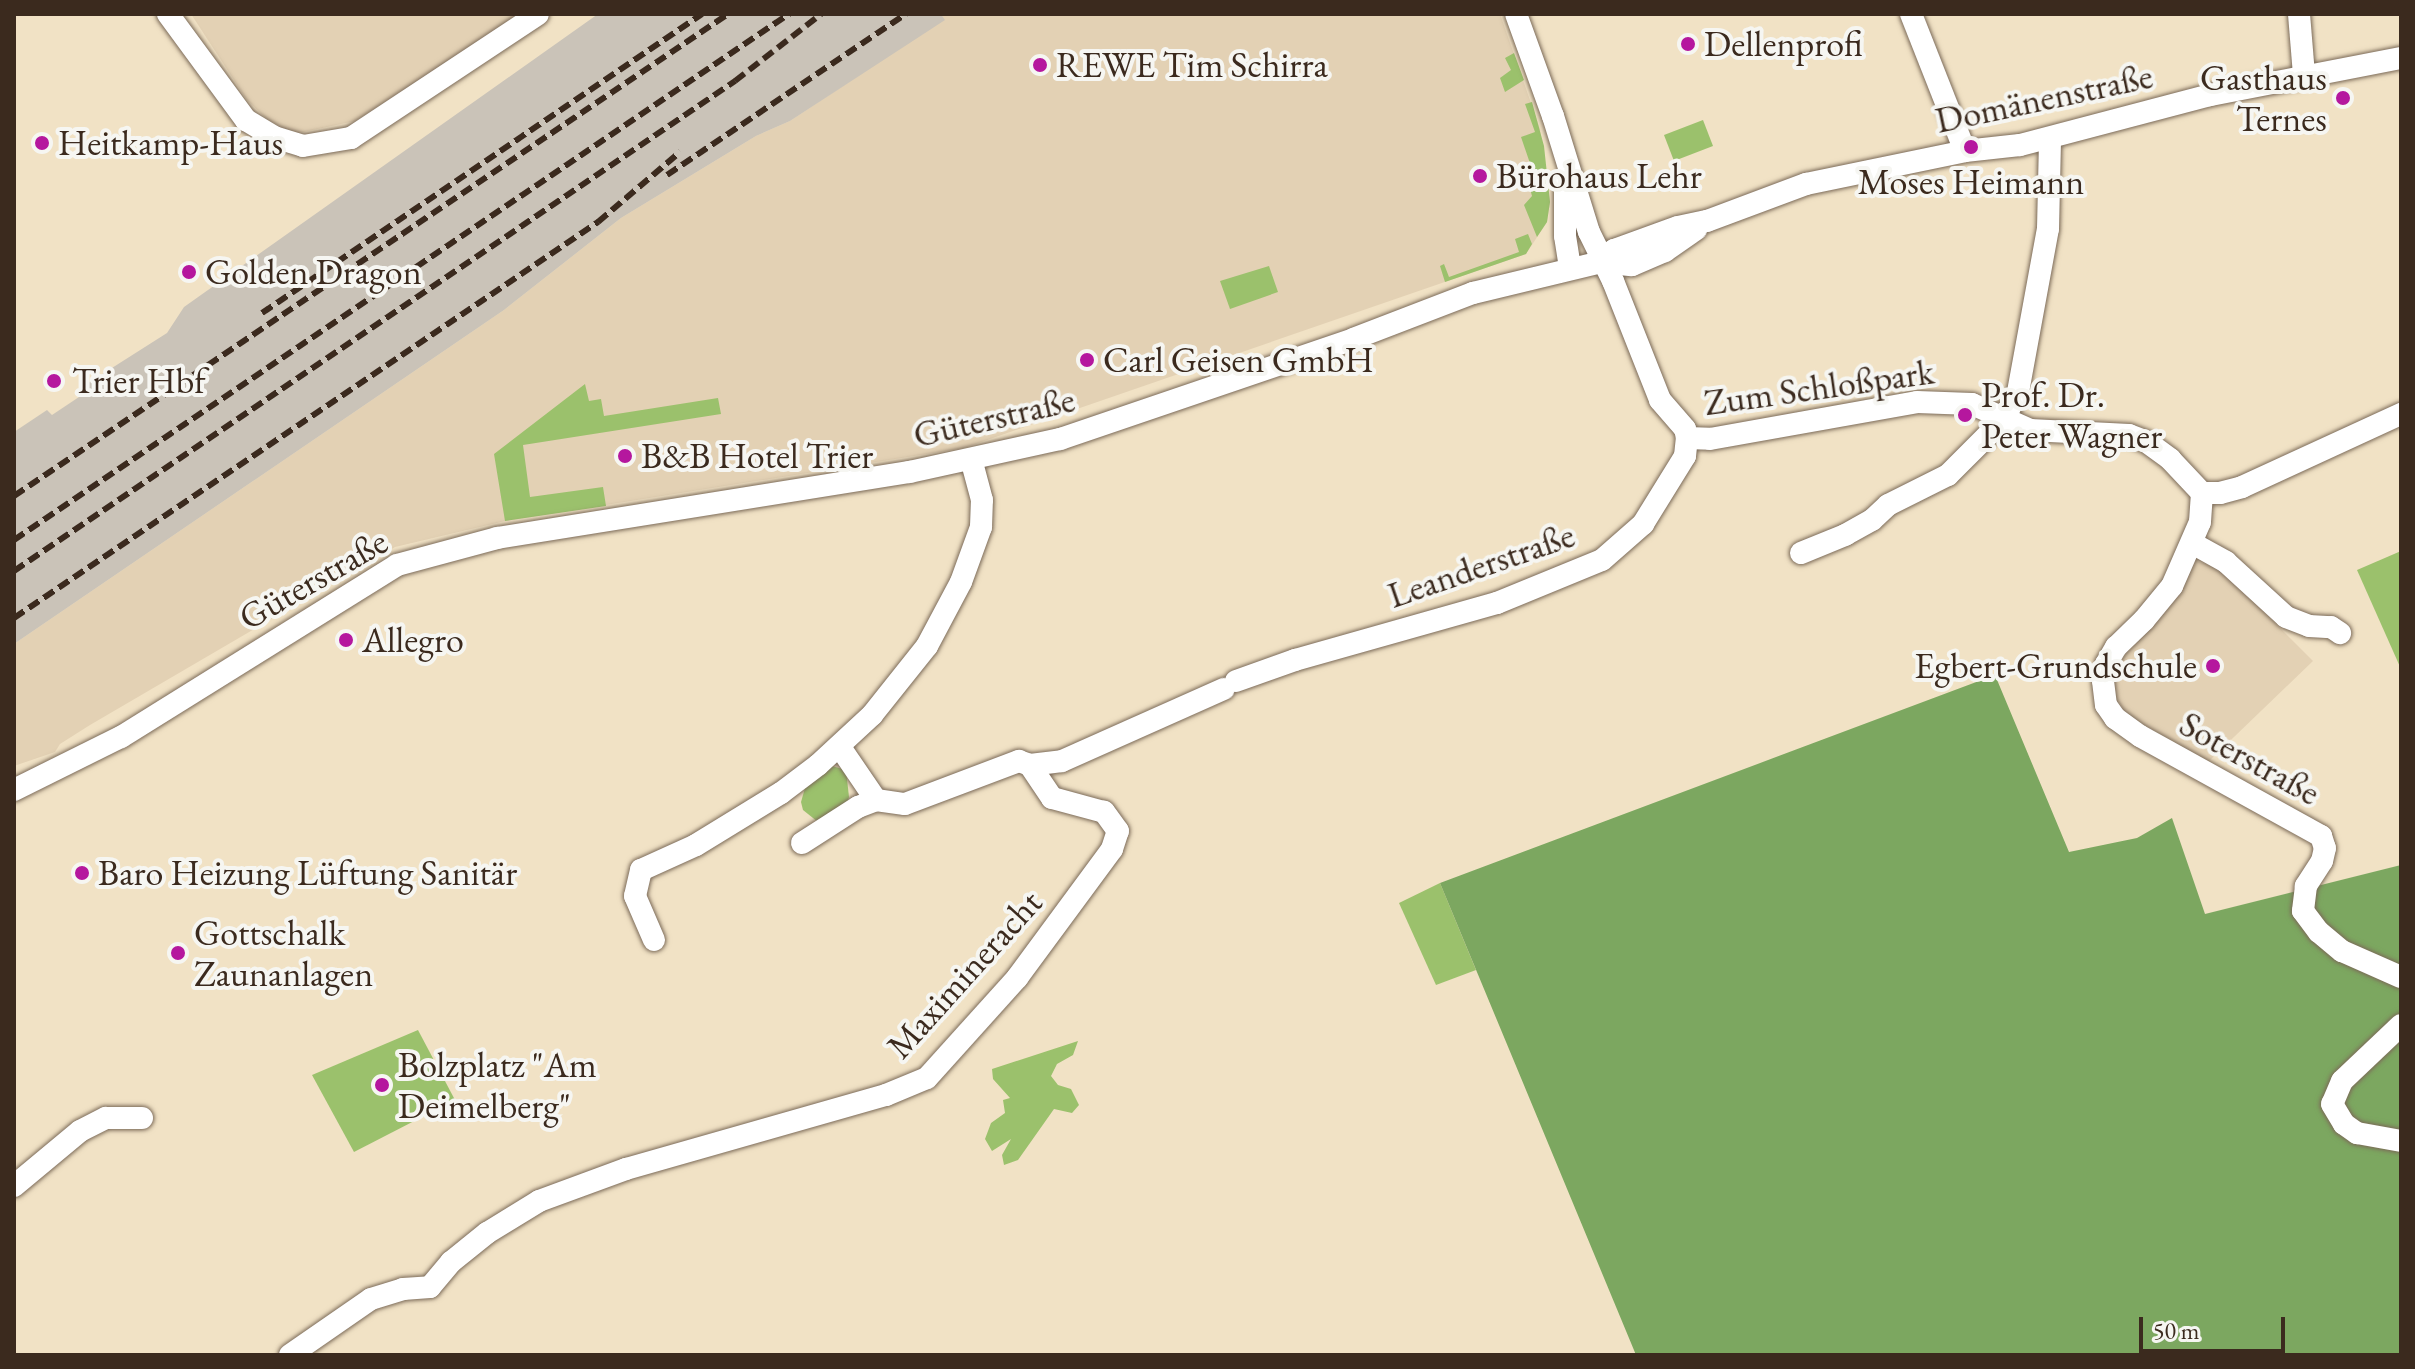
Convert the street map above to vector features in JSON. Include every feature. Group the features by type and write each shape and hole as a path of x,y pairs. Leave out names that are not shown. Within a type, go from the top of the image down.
{"street":[{"path":"168,14 231,102 253,125 292,144 329,144 351,138 538,14"},
{"name":"Zum Schloßpark","path":"1516,14 1601,262 1611,277 1660,400 1685,429 1687,438 1710,439 1917,402 1972,404 2030,430 2129,435 2147,442 2170,459 2202,493"},
{"path":"1911,14 1965,151"},
{"path":"2299,14 2304,75"},
{"name":"Domänenstraße","path":"1601,262 1614,250 1678,227 1707,221 1806,184 1965,151 2050,138 2210,95 2304,75 2400,62"},
{"path":"1801,553 1845,535 1872,520 1888,505 1948,475 2004,419 2018,392 2048,229 2050,138"},
{"path":"1564,153 1565,236 1570,269"},
{"name":"Güterstraße","path":"14,790 70,766 121,737 397,565 497,538 971,459 1060,439 1353,339 1473,293 1601,262"},
{"path":"2202,493 2220,493 2242,487 2401,414"},
{"name":"Leanderstraße","path":"1030,765 1062,761 1230,685 1295,660 1497,603 1602,560 1643,524 1685,456 1687,438"},
{"path":"654,940 645,926 635,896 641,870 696,845 752,811 840,747 872,715 927,646 961,582 981,527 982,500 971,459"},
{"name":"Soterstraße","path":"2202,493 2200,522 2162,600 2112,652 2103,681 2109,711 2140,736 2321,836 2325,848 2322,861 2306,886 2303,911 2319,932 2342,951 2401,977"},
{"path":"2192,543 2226,562 2286,617 2309,626 2331,627 2340,633"},
{"path":"840,747 876,800"},
{"path":"802,843 858,807 876,800 905,804 1019,761 1030,765"},
{"name":"Maximineracht","path":"290,1355 371,1299 403,1289 430,1287 451,1262 528,1207 626,1169 886,1095 927,1078 1025,968 1112,849 1118,831 1104,812 1052,798 1030,765"},
{"path":"2401,1025 2342,1081 2332,1104 2344,1124 2357,1133 2401,1141"},
{"path":"14,1186 80,1131 106,1118 142,1118"}],"shaded area":[{"path":"191,14 521,14 355,121 294,134 267,119 247,100"},
{"path":"598,14 941,14 945,20 790,121 756,136 621,218 504,310 14,644 14,432 47,410 52,415 85,393 82,387 167,333 184,307"},
{"path":"941,14 1500,14 1540,129 1550,202 1547,222 1526,254 964,448 505,521 395,547 90,725 60,744 55,752 14,766 14,644 504,310 621,218 756,136 790,121 944,19"},
{"name":"Egbert-Grundschule","path":"2196,561 2221,569 2313,661 2208,762 2126,714 2114,693 2113,681 2121,660 2178,593"}],"green space":[{"path":"1514,53 1524,80 1505,92 1500,78 1511,70 1505,58"},
{"path":"1532,102 1544,146 1550,202 1547,222 1537,237 1524,205 1532,196 1528,181 1535,178 1521,137 1535,132 1525,104"},
{"path":"1703,120 1713,146 1674,161 1664,135"},
{"path":"1528,234 1532,244 1526,254 1445,282 1440,266 1444,264 1449,277 1519,252 1515,239"},
{"path":"1269,266 1278,292 1230,309 1220,281"},
{"path":"585,384 589,401 601,399 604,416 718,398 721,414 523,445 530,497 603,487 606,506 505,521 494,454"},
{"path":"2401,551 2401,669 2357,570"},
{"path":"1995,675 2069,852 2137,838 2172,818 2205,914 2401,865 2401,1355 1636,1355 1440,883"},
{"path":"832,766 846,770 849,797 846,808 818,822 803,810 801,802 805,788"},
{"path":"1440,883 1476,970 1436,985 1399,903"},
{"name":"Bolzplatz \"Am Deimelberg\"","path":"418,1030 455,1100 354,1152 312,1075"},
{"path":"1078,1041 1073,1055 1057,1064 1051,1076 1058,1085 1071,1089 1079,1105 1072,1113 1054,1109 1018,1160 1004,1165 1002,1155 1011,1139 992,1151 985,1139 991,1123 1005,1113 1003,1100 1010,1098 993,1079 992,1069"}],"railway":[{"path":"262,313 702,14"},
{"path":"14,496 728,14"},
{"path":"14,540 789,14"},
{"path":"14,571 735,81 821,14"},
{"path":"667,175 906,14"},
{"path":"14,618 598,222 680,152"}],"place":[{"name":"Dellenprofi","path":"1688,44"},
{"name":"REWE Tim Schirra","path":"1040,65"},
{"name":"Gasthaus Ternes","path":"2343,98"},
{"name":"Heitkamp-Haus","path":"42,143"},
{"name":"Moses Heimann","path":"1971,147"},
{"name":"Bürohaus Lehr","path":"1480,176"},
{"name":"Golden Dragon","path":"189,272"},
{"name":"Carl Geisen GmbH","path":"1087,360"},
{"name":"Trier Hbf","path":"54,381"},
{"name":"Prof. Dr. Peter Wagner","path":"1965,415"},
{"name":"B&B Hotel Trier","path":"625,456"},
{"name":"Allegro","path":"346,640"},
{"name":"Egbert-Grundschule","path":"2213,666"},
{"name":"Baro Heizung Lüftung Sanitär","path":"82,873"},
{"name":"Gottschalk Zaunanlagen","path":"178,953"},
{"name":"Bolzplatz \"Am Deimelberg\"","path":"382,1085"}]}
